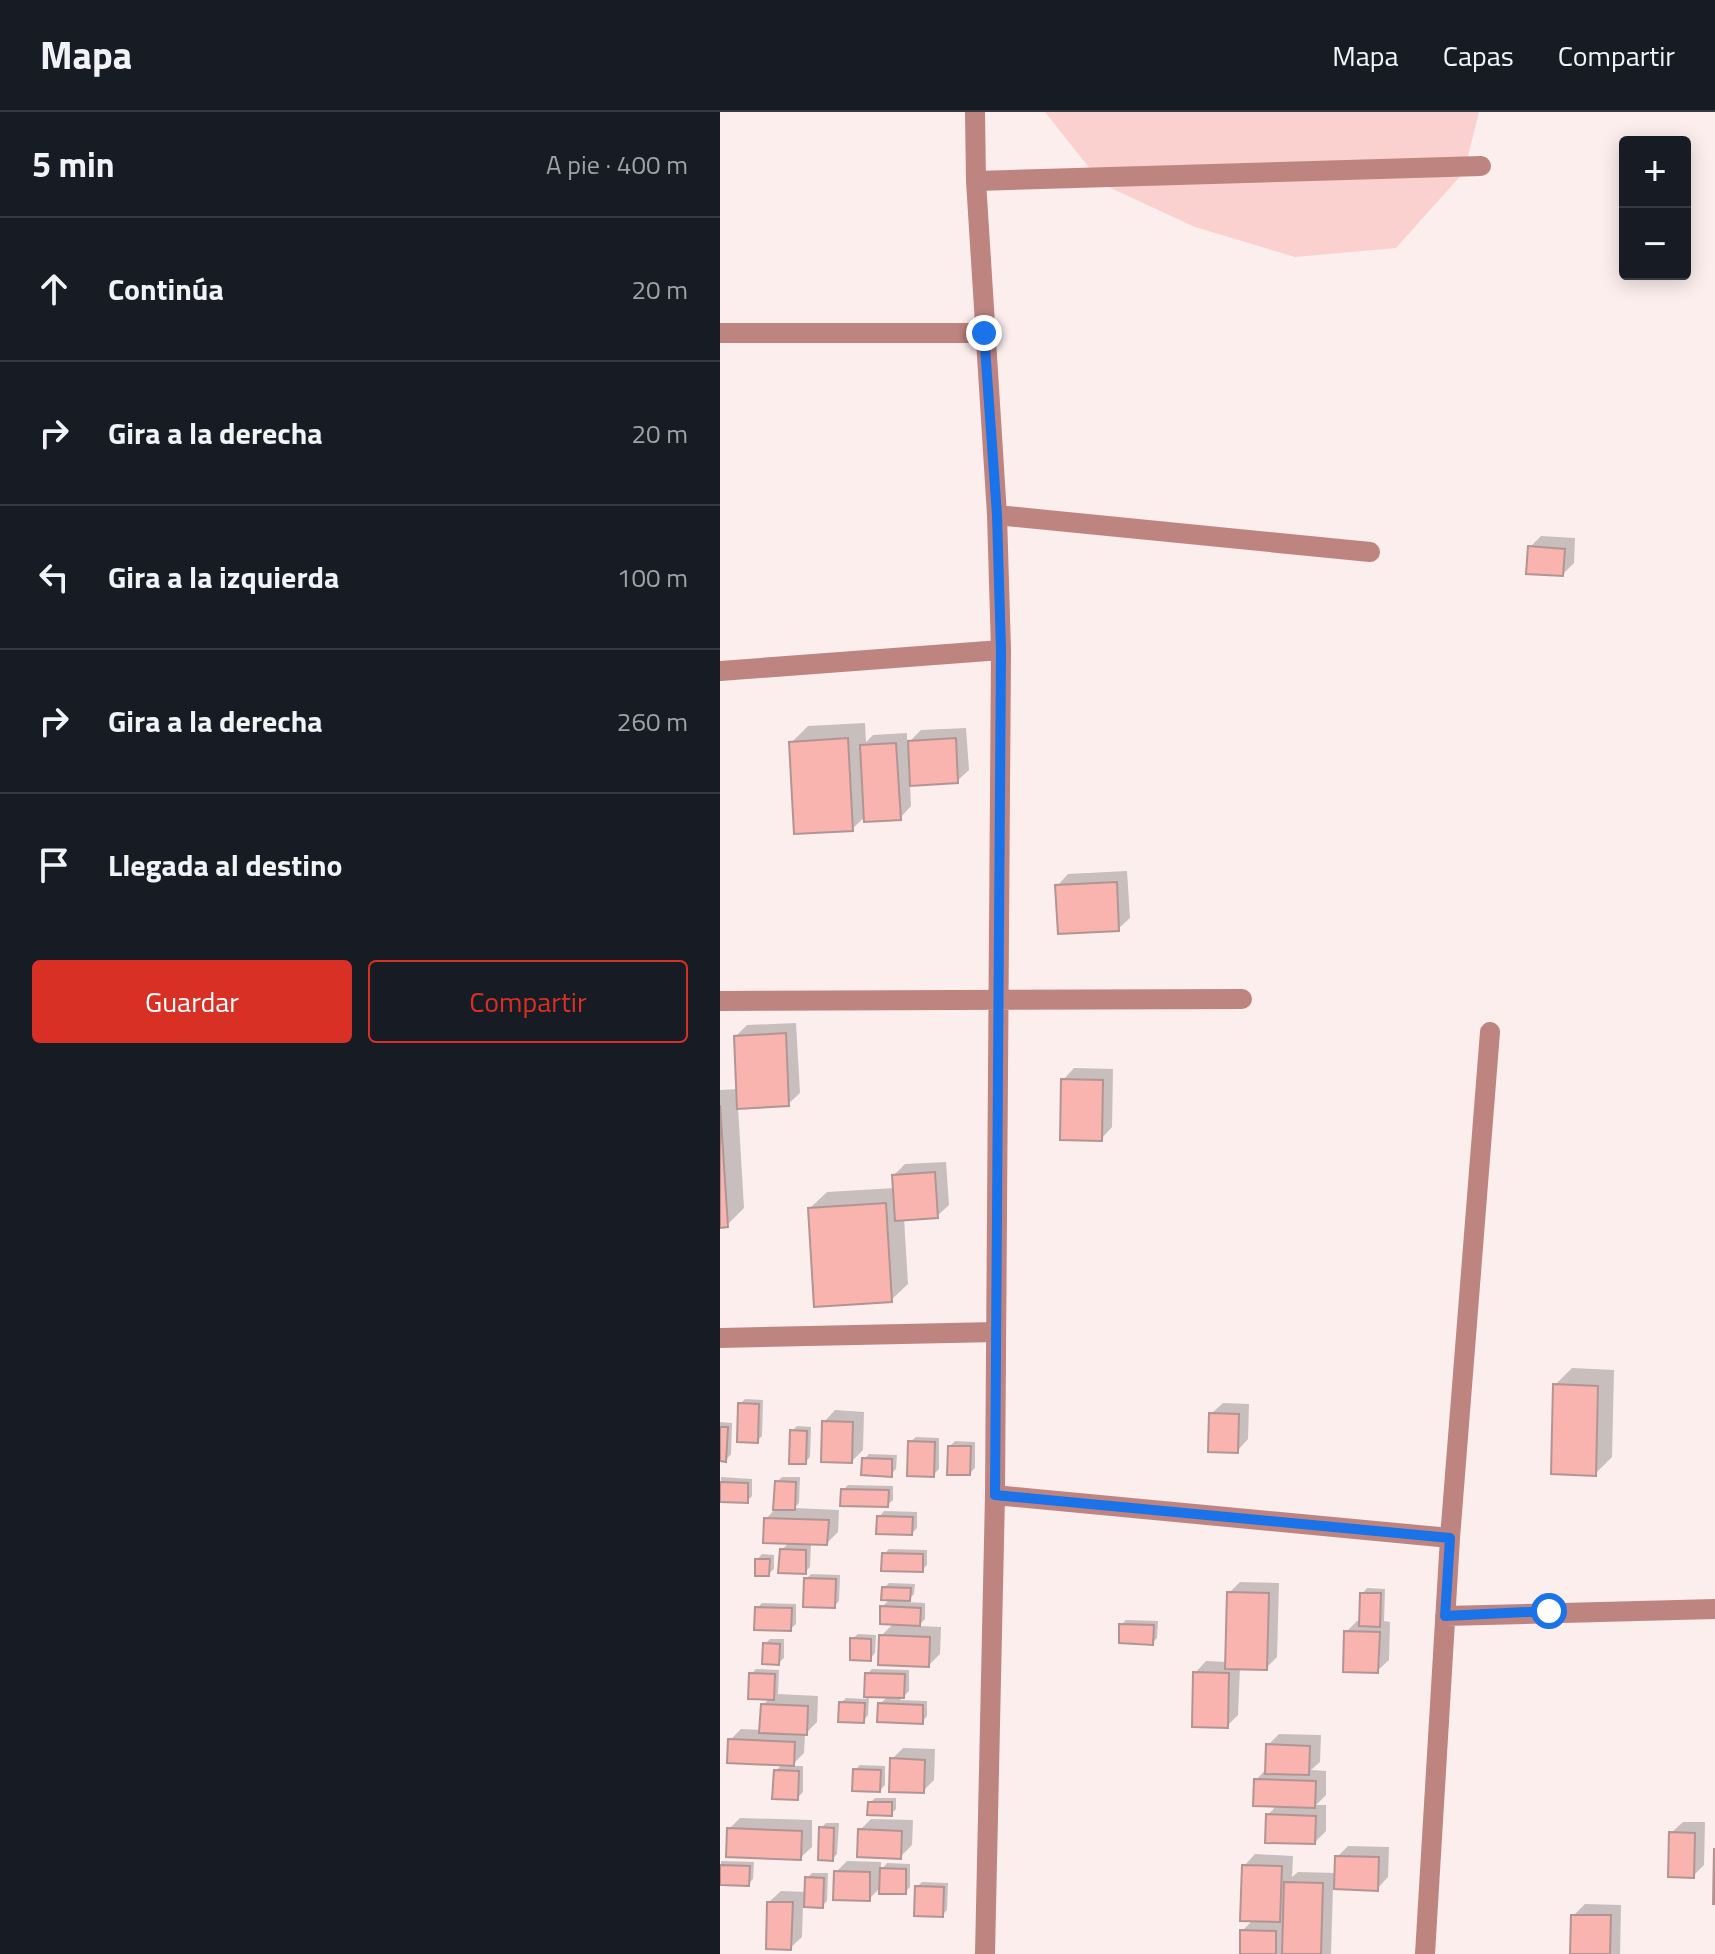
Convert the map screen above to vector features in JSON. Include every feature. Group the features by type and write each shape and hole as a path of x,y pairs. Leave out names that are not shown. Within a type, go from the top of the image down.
{"street":[{"path":"975,112 984,333 997,515 1001,650 995,1495 985,1954"},
{"path":"976,181 1481,166"},
{"path":"720,333 984,333"},
{"path":"997,515 1370,552"},
{"path":"720,671 1001,650"},
{"path":"720,1001 1242,999"},
{"path":"1425,1954 1450,1538 1490,1032"},
{"path":"720,1338 996,1332"},
{"path":"995,1495 1450,1538"},
{"path":"1445,1616 1715,1609"}],"shaded area":[{"path":"1045,112 1479,112 1464,172 1396,248 1295,257 1195,227 1102,184"}],"building":[{"path":"1528,546 1565,549 1563,576 1526,574"},
{"path":"848,738 853,831 794,834 789,742"},
{"path":"956,738 958,783 910,786 908,741"},
{"path":"896,743 901,820 864,822 860,745"},
{"path":"1117,882 1119,931 1058,934 1055,885"},
{"path":"786,1033 789,1106 737,1109 734,1036"},
{"path":"1061,1079 1103,1080 1102,1141 1060,1140"},
{"path":"720,1105 728,1227 720,1228"},
{"path":"935,1172 938,1218 895,1221 892,1175"},
{"path":"886,1203 892,1302 814,1307 808,1208"},
{"path":"1553,1384 1598,1386 1596,1476 1551,1474"},
{"path":"738,1403 759,1404 758,1443 737,1442"},
{"path":"1209,1413 1239,1414 1238,1453 1208,1452"},
{"path":"822,1421 853,1422 852,1463 821,1462"},
{"path":"720,1427 728,1427 726,1462 720,1461"},
{"path":"790,1430 807,1431 806,1464 789,1464"},
{"path":"908,1441 935,1442 934,1477 907,1476"},
{"path":"948,1446 971,1446 970,1475 947,1475"},
{"path":"862,1458 892,1459 892,1477 861,1475"},
{"path":"775,1481 796,1482 795,1510 773,1510"},
{"path":"720,1482 748,1483 748,1503 720,1502"},
{"path":"841,1489 889,1490 888,1507 840,1506"},
{"path":"877,1516 913,1517 912,1535 876,1534"},
{"path":"764,1518 829,1520 827,1545 763,1543"},
{"path":"780,1549 806,1550 806,1574 778,1573"},
{"path":"882,1553 923,1554 923,1572 881,1571"},
{"path":"755,1559 770,1559 769,1576 755,1576"},
{"path":"804,1578 836,1579 835,1608 803,1607"},
{"path":"882,1587 911,1588 910,1601 881,1600"},
{"path":"1227,1592 1269,1593 1267,1670 1225,1669"},
{"path":"1360,1593 1381,1593 1380,1627 1359,1626"},
{"path":"880,1606 921,1608 920,1626 880,1624"},
{"path":"755,1607 792,1608 791,1631 754,1630"},
{"path":"1119,1624 1154,1625 1153,1645 1119,1643"},
{"path":"1344,1631 1380,1632 1378,1673 1343,1672"},
{"path":"879,1635 930,1637 929,1667 878,1665"},
{"path":"850,1638 871,1639 871,1661 850,1660"},
{"path":"763,1643 780,1644 779,1665 762,1664"},
{"path":"1193,1672 1229,1673 1228,1728 1192,1727"},
{"path":"749,1673 775,1674 774,1700 748,1699"},
{"path":"865,1673 905,1674 904,1698 864,1697"},
{"path":"839,1702 865,1703 864,1723 838,1722"},
{"path":"878,1703 923,1705 923,1724 877,1722"},
{"path":"761,1704 808,1706 807,1735 759,1733"},
{"path":"728,1739 795,1742 794,1766 727,1763"},
{"path":"1266,1744 1310,1746 1309,1775 1265,1774"},
{"path":"890,1758 925,1760 924,1793 889,1792"},
{"path":"853,1769 881,1770 880,1792 852,1791"},
{"path":"774,1770 799,1771 798,1800 772,1799"},
{"path":"1254,1779 1316,1781 1315,1808 1253,1806"},
{"path":"868,1802 892,1802 892,1816 867,1815"},
{"path":"1266,1814 1316,1816 1315,1844 1265,1843"},
{"path":"819,1827 834,1828 833,1861 818,1860"},
{"path":"727,1828 802,1831 801,1860 726,1857"},
{"path":"858,1829 902,1831 901,1859 857,1857"},
{"path":"1669,1832 1695,1833 1694,1878 1668,1877"},
{"path":"1714,1849 1715,1904 1713,1904"},
{"path":"1335,1856 1379,1857 1378,1891 1334,1889"},
{"path":"720,1865 750,1866 749,1886 720,1885"},
{"path":"1242,1865 1282,1866 1280,1922 1240,1921"},
{"path":"880,1868 906,1869 906,1894 879,1894"},
{"path":"834,1871 870,1872 870,1901 833,1900"},
{"path":"805,1877 824,1878 823,1908 804,1907"},
{"path":"1284,1882 1323,1883 1321,1954 1282,1954"},
{"path":"915,1886 944,1887 943,1917 914,1916"},
{"path":"767,1902 793,1902 791,1950 766,1949"},
{"path":"1571,1915 1611,1915 1610,1954 1570,1954"},
{"path":"1240,1930 1276,1931 1276,1954 1240,1954"}],"route":[{"path":"984,333 997,515 1001,650 995,1495 1450,1538 1445,1616 1549,1611"}]}
